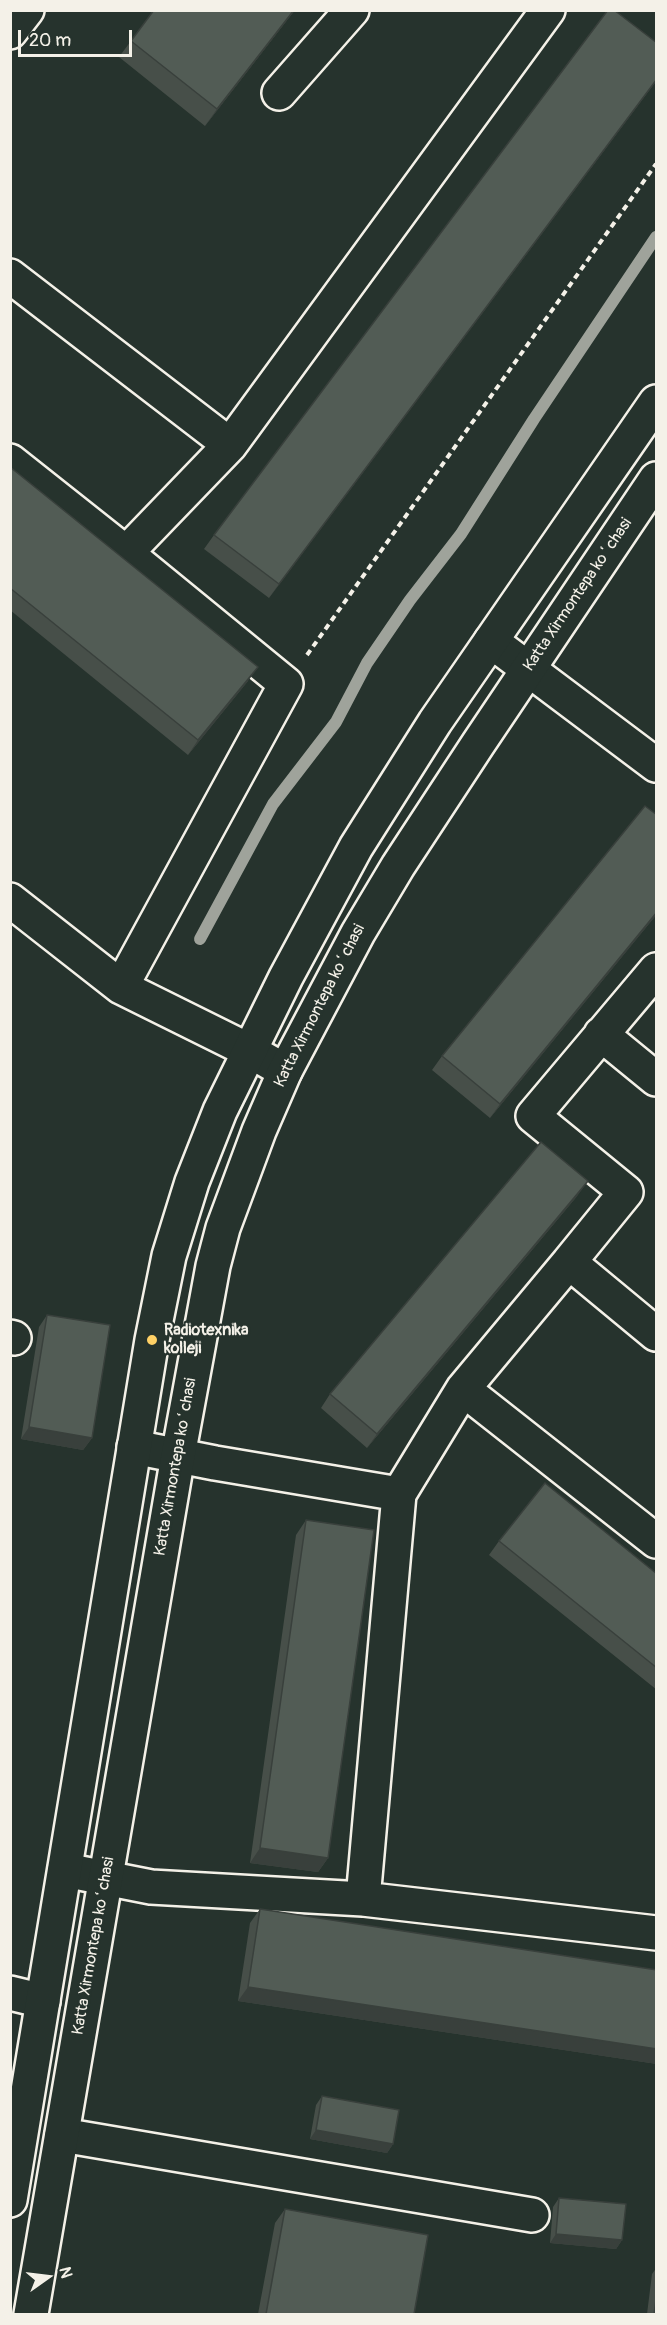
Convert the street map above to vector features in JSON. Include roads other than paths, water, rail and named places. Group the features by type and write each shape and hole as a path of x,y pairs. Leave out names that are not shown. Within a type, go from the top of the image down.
{"main road":[{"path":"10,32 27,10"},
{"path":"279,93 352,10"},
{"path":"126,553 230,446 548,10"},
{"path":"10,276 230,446"},
{"path":"10,2200 152,1340 177,1228 192,1182 220,1111 310,930 356,847 435,722 657,402"},
{"path":"10,461 286,684 121,987"},
{"name":"Katta Xirmontepa koʻchasi","path":"31,2314 178,1456 213,1266 223,1228 259,1131 285,1071 358,933 398,866 527,670 657,479"},
{"path":"491,641 657,765"},
{"path":"10,900 121,987 250,1051 285,1071"},
{"path":"363,1899 399,1494 463,1389 626,1192 533,1116 657,970"},
{"path":"601,1034 657,1079"},
{"path":"568,1262 657,1334"},
{"path":"463,1389 657,1541"},
{"path":"134,1447 399,1494"},
{"path":"64,1870 150,1887 363,1899 657,1934"},
{"path":"10,1993 43,2001"},
{"path":"62,2135 531,2215"}],"waterway":[{"path":"200,939 273,804 336,722 367,663 410,600 461,534 534,419 656,237"}],"place":[{"name":"Radiotexnika kolleji","path":"152,1340"}]}
